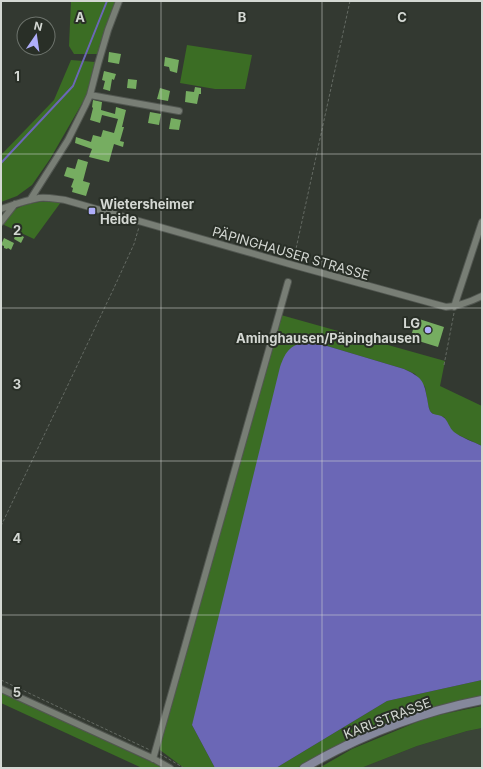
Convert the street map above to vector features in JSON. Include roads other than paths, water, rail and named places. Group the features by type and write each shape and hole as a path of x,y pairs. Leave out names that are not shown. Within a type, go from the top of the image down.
{"street":[{"path":"30,200 68,140 90,95 98,64 119,1"},
{"path":"90,95 179,112"},
{"name":"PÄPINGHAUSER STRASSE","path":"1,209 40,198 65,200 446,307 454,307 469,303 482,296"},
{"path":"1,222 15,204"},
{"path":"454,307 482,222"},
{"path":"153,759 288,282"},
{"path":"1,689 170,768"},
{"name":"KARLSTRASSE","path":"304,768 383,729 419,716 460,704 482,700"}],"waterway":[{"path":"1,163 73,86 107,1"}],"place":[{"name":"Wietersheimer Heide","path":"92,211"},
{"name":"LG Aminghausen/Päpinghausen","path":"428,330"}]}
